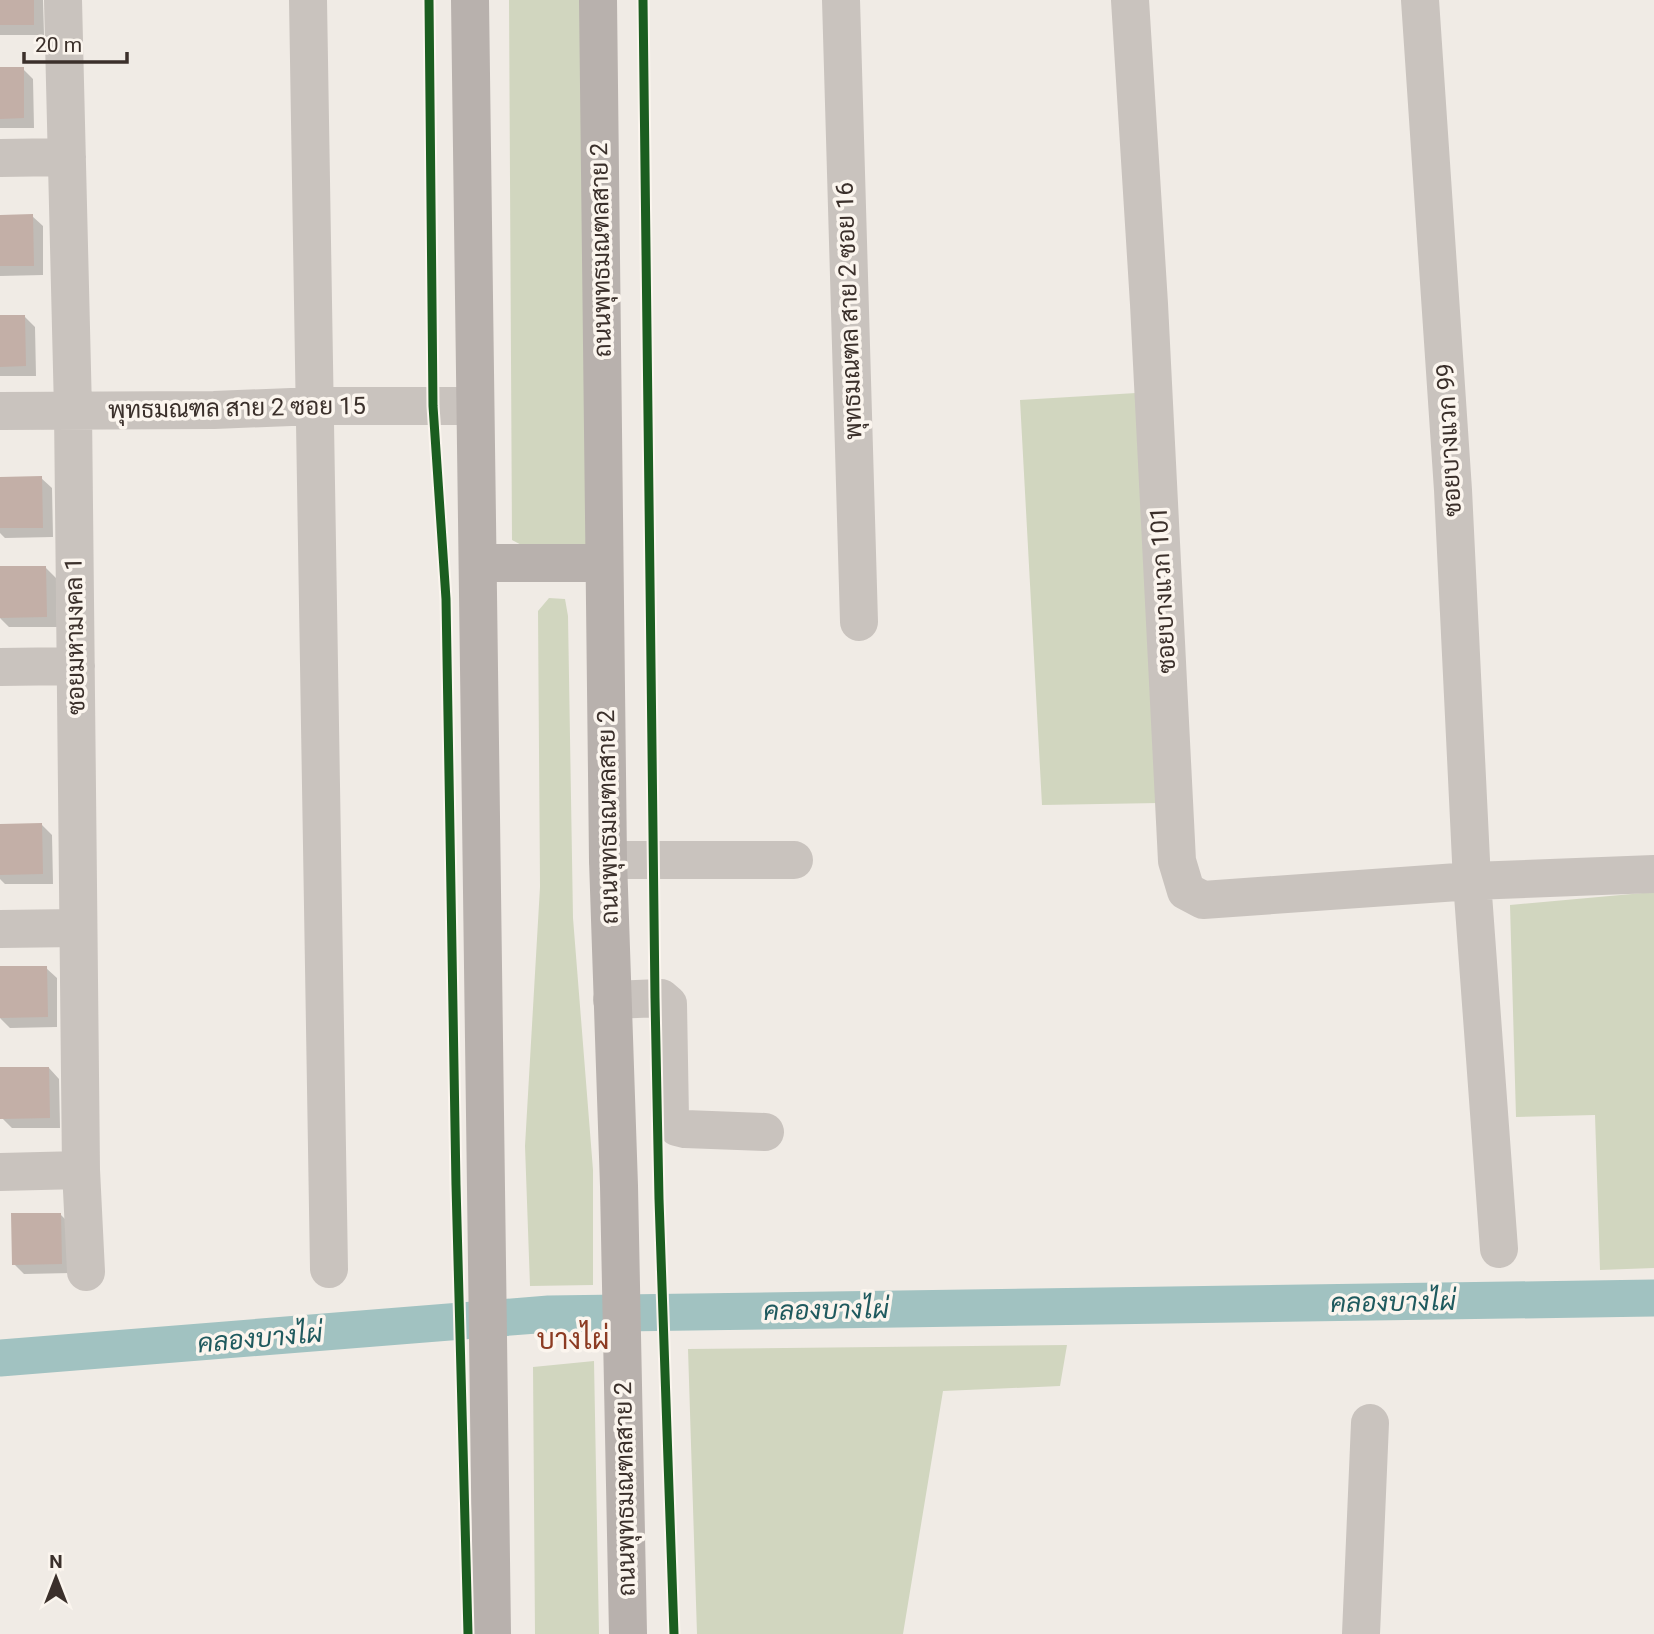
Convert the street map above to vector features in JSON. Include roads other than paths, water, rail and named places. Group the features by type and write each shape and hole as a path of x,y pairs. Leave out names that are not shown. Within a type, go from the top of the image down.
{"main road":[{"path":"470,0 492,1634"},
{"name":"ถนนพุทธมณฑลสาย 2","path":"598,0 608,860 619,1186 628,1634"},
{"path":"478,563 604,563"}],"street":[{"name":"ซอยมหามงคล 1","path":"63,0 73,410 81,1170 86,1272"},
{"path":"309,0 329,1269"},
{"name":"พุทธมณฑล สาย 2 ซอย 16","path":"841,0 859,622"},
{"name":"ซอยบางแวก 101","path":"1130,0 1149,304 1177,861 1186,891 1203,900 1472,881 1654,874"},
{"name":"ซอยบางแวก 99","path":"1420,0 1452,477 1472,881 1499,1249"},
{"path":"0,158 67,157"},
{"name":"พุทธมณฑล สาย 2 ซอย 15","path":"0,411 475,406"},
{"path":"0,667 76,666"},
{"path":"608,860 794,860"},
{"path":"0,929 78,928"},
{"path":"612,1000 660,998 668,1004 672,1123 685,1129 765,1132"},
{"path":"0,1172 81,1170"},
{"path":"1361,1634 1370,1423"}],"waterway":[{"name":"คลองบางไผ่","path":"0,1358 549,1314 1654,1298"}],"district":[{"name":"บางไผ่","path":"573,1339"}]}
